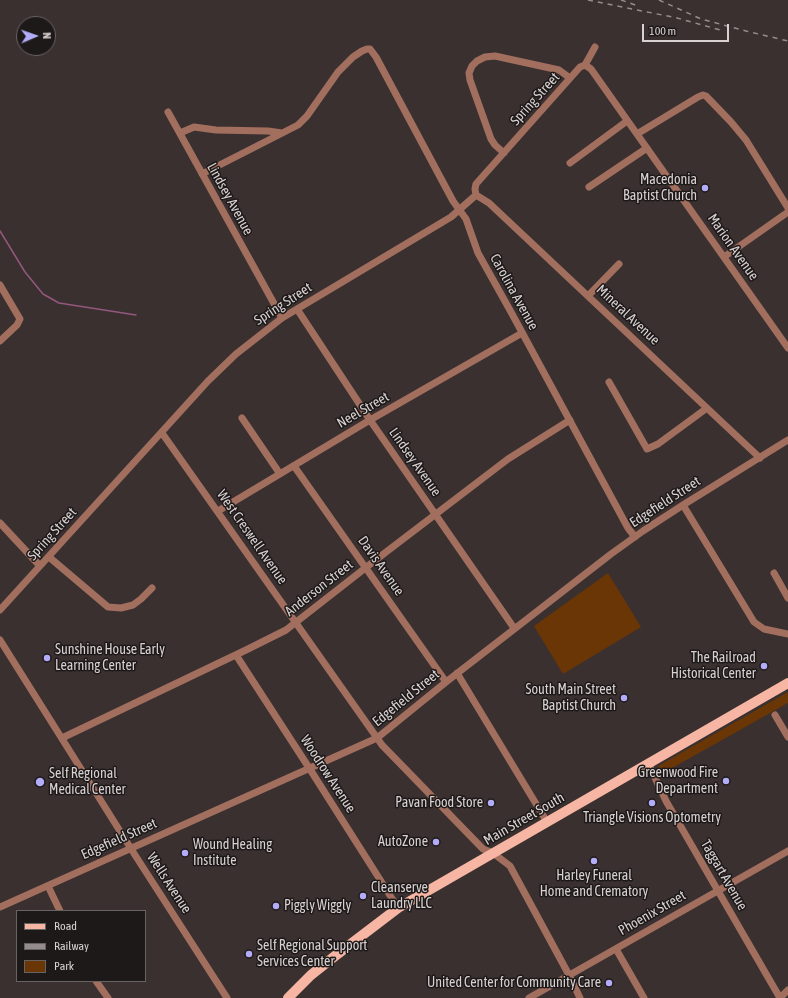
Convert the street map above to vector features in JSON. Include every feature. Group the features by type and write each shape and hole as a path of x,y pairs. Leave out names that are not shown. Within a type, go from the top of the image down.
{"main road":[{"name":"Main Street South","path":"288,998 311,975 398,908 788,683"}],"street":[{"name":"Spring Street","path":"0,610 224,365 249,343 282,318 444,221 476,195 476,184 580,67 585,65 594,47"},
{"name":"Carolina Avenue","path":"282,133 298,126 304,120 331,81 353,57 367,49 370,49 376,57 468,225 478,253 634,537"},
{"path":"504,153 491,139 470,80 469,73 472,66 477,61 485,57 495,56 559,70 570,78"},
{"name":"Marion Avenue","path":"585,65 591,69 788,348"},
{"path":"637,134 703,95 708,97 746,140 788,208"},
{"name":"Lindsey Avenue","path":"168,112 282,318"},
{"path":"570,163 627,120"},
{"path":"180,133 194,127 216,130 268,131 282,133"},
{"path":"202,174 282,133"},
{"path":"589,187 647,148"},
{"name":"Mineral Avenue","path":"476,195 489,203 760,458"},
{"path":"724,257 788,212"},
{"path":"588,296 619,264"},
{"path":"0,285 20,322 0,341"},
{"name":"Lindsey Avenue","path":"297,309 370,420 514,628"},
{"name":"Neel Street","path":"218,511 370,420 522,333"},
{"path":"609,382 647,450 658,444 707,408"},
{"path":"242,418 280,474"},
{"name":"Anderson Street","path":"62,738 281,633 508,459 570,420"},
{"name":"West Creswell Avenue","path":"162,433 382,745 483,849 493,853 510,866 580,998"},
{"name":"Edgefield Street","path":"0,907 377,738 514,628 634,537 788,440"},
{"name":"Davis Avenue","path":"294,466 446,682"},
{"path":"683,505 754,622 764,629 788,634"},
{"path":"0,523 40,566"},
{"path":"49,557 108,607 121,608 133,605 141,600 152,588"},
{"path":"774,573 788,598"},
{"name":"Wells Avenue","path":"0,640 227,998"},
{"name":"Woodrow Avenue","path":"236,655 398,908"},
{"path":"457,673 547,822"},
{"path":"775,715 788,737"},
{"name":"Taggart Avenue","path":"648,763 666,801 780,998"},
{"name":"Phoenix Street","path":"529,998 788,851"},
{"path":"48,886 60,910"},
{"path":"616,949 644,998"},
{"path":"97,982 108,998"},
{"path":"780,998 788,990"}],"green space":[{"path":"608,573 641,627 563,674 534,626"},
{"path":"788,692 788,703 665,772 661,772 659,770 658,766"}],"waterway":[{"path":"0,231 25,272 43,294 59,303 136,315"}],"railway":[{"path":"588,0 677,18 724,31"},
{"path":"621,0 638,6"},
{"path":"659,0 701,19 788,41"}],"place":[{"name":"Macedonia Baptist Church","path":"705,188"},
{"name":"Sunshine House Early Learning Center","path":"47,658"},
{"name":"The Railroad Historical Center","path":"764,666"},
{"name":"South Main Street Baptist Church","path":"624,698"},
{"name":"Greenwood Fire Department","path":"726,781"},
{"name":"Self Regional Medical Center","path":"40,782"},
{"name":"Pavan Food Store","path":"491,803"},
{"name":"Triangle Visions Optometry","path":"652,803"},
{"name":"AutoZone","path":"436,842"},
{"name":"Wound Healing Institute","path":"185,853"},
{"name":"Harley Funeral Home and Crematory","path":"594,861"},
{"name":"Cleanserve Laundry LLC","path":"363,896"},
{"name":"Piggly Wiggly","path":"276,906"},
{"name":"Self Regional Support Services Center","path":"249,954"},
{"name":"United Center for Community Care","path":"609,983"}]}
